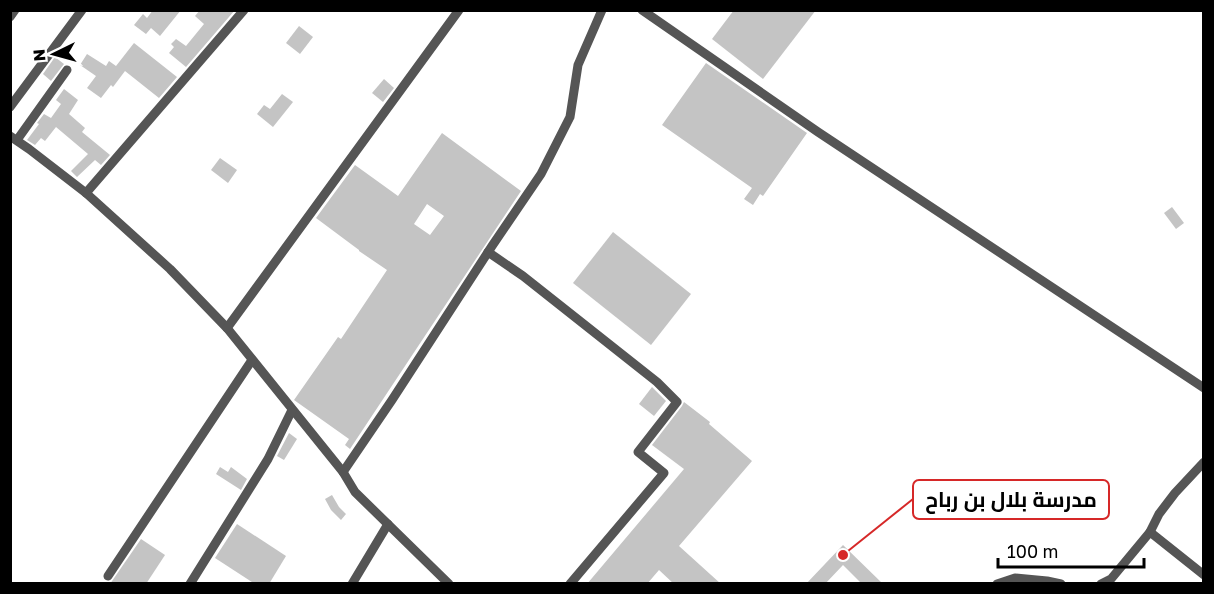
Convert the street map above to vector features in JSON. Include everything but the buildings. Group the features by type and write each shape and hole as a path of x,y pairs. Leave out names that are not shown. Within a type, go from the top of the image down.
{"street":[{"path":"10,17 15,10"},
{"path":"10,107 82,10"},
{"path":"86,193 244,10"},
{"path":"227,328 459,10"},
{"path":"343,472 541,174 570,117 578,65 602,10"},
{"path":"642,10 818,132 1203,388"},
{"path":"67,70 14,138 86,193 170,269 227,328 343,472 355,492 449,584"},
{"path":"488,252 523,276 648,375 677,402 638,452 664,473 570,584"},
{"path":"108,576 252,360"},
{"path":"190,584 268,459 292,410"},
{"path":"1101,584 1111,579 1150,532 1159,514 1175,493 1203,462"},
{"path":"352,584 388,524"},
{"path":"1150,532 1203,575"},
{"path":"997,584 1015,578 1061,584"}],"place":[{"name":"مدرسة بلال بن رباح","path":"843,555"}]}
